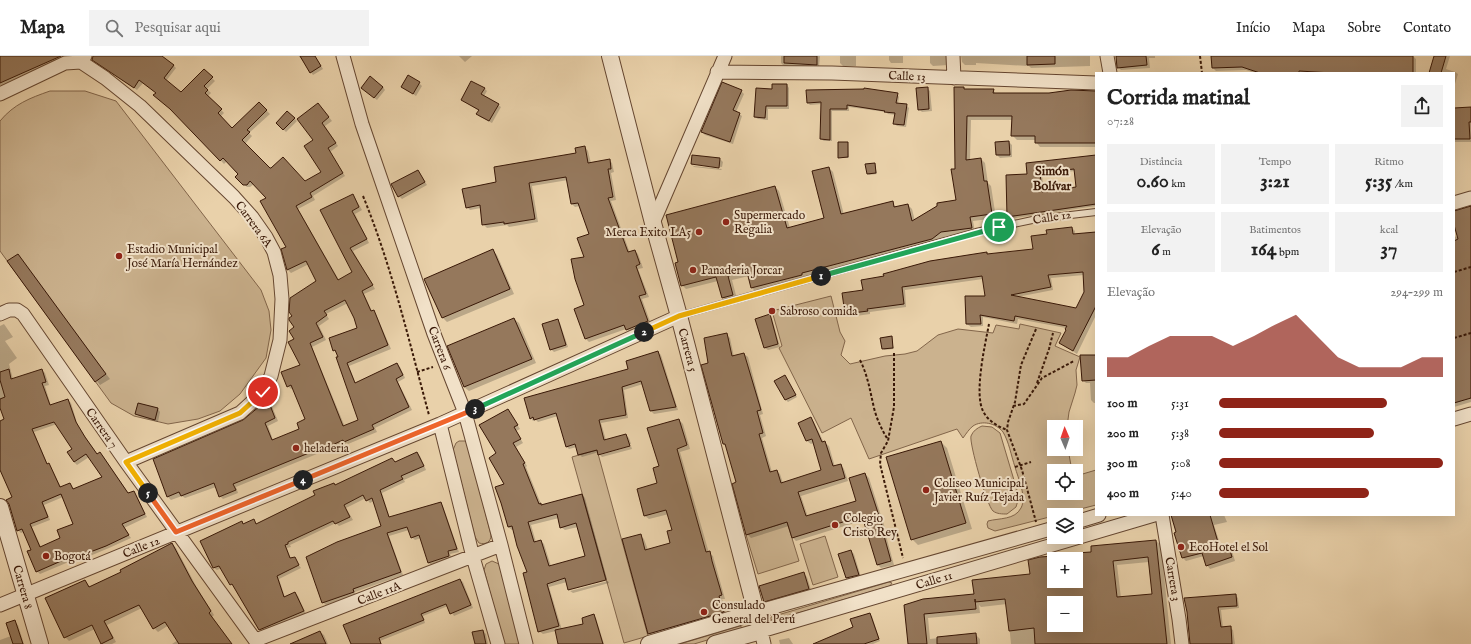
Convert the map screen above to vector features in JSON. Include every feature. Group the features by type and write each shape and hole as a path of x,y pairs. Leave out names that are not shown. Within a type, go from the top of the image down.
{"street":[{"name":"Carrera 6","path":"343,56 362,124 445,363 465,413 526,644"},
{"name":"Carrera 5","path":"610,56 763,637"},
{"path":"653,223 725,56"},
{"path":"953,56 954,78"},
{"path":"1107,56 1110,72"},
{"path":"0,94 65,63 83,59"},
{"name":"Carrera 6A","path":"83,59 140,106 234,197 252,217 266,237 274,252 280,275 282,298 280,340 271,376 263,392 240,413 126,462"},
{"name":"Calle 13","path":"717,72 832,74 1095,83"},
{"path":"1455,203 1471,198"},
{"name":"Carrera 7","path":"0,314 9,310 17,310 22,314 176,532 257,642"},
{"name":"Calle 12","path":"0,605 436,426 679,316"},
{"path":"1455,419 1471,414"},
{"path":"436,426 498,644"},
{"name":"Carrera 8","path":"0,507 40,644"},
{"path":"1083,520 1096,516"},
{"name":"Calle 11","path":"715,644 763,637 912,587 1151,516"},
{"name":"Carrera 3","path":"1162,516 1180,619 1182,644"},
{"name":"Calle 11","path":"649,644 756,612 1047,530"},
{"name":"Calle 11A","path":"257,642 501,545"},
{"path":"907,570 912,587"}],"lane":[{"name":"Calle 12","path":"679,316 976,232 1037,219 1095,212"}],"path":[{"path":"1200,56 1202,72"},
{"path":"363,196 377,229 417,372 436,426"},
{"path":"1455,272 1471,267"},
{"path":"989,324 981,362 980,401 983,411 988,419 996,426 1007,430"},
{"path":"1036,330 1021,365 1014,406 1008,422 1007,430 1020,465 1039,532"},
{"path":"1455,338 1471,332"},
{"path":"1036,386 1053,333"},
{"path":"894,353 894,407 888,441 881,453 880,464 907,570"},
{"path":"860,360 868,376 874,409 880,427 888,441"},
{"path":"1014,406 1024,404 1042,378 1074,361"},
{"path":"417,372 445,363"},
{"path":"1015,467 1031,462"}],"shaded area":[{"name":"Estadio Municipal José María Hernández","path":"50,91 85,91 116,101 261,290 269,311 271,330 266,358 240,394 220,411 198,419 168,424 134,416 111,403 0,251 0,121 11,110 23,102"},
{"path":"831,296 840,332 845,341 841,355 850,364 917,351 938,335 958,329 993,333 996,325 1019,329 1020,324 1061,333 1055,346 1080,357 1076,370 1077,385 1068,420 1047,420 1047,456 1069,456 1071,464 1047,464 1047,500 1083,500 1083,474 1095,470 1095,505 1083,508 1047,508 1047,518 995,531 988,528 988,521 1011,517 1018,512 1023,504 1023,493 1008,444 1003,432 997,426 989,423 980,423 973,426 963,438 957,429 869,459 851,418 822,433 779,348 782,346 772,311"},
{"path":"982,426 992,427 1000,433 1019,497 1016,507 1007,514 993,511 990,507 979,474 971,436 975,430"},
{"path":"459,441 466,441 469,447 491,535 489,541 482,544 479,543 475,537 453,450 456,443"},
{"path":"597,450 648,636 624,643 572,457"},
{"path":"787,522 799,561 758,574 746,535"},
{"path":"825,536 838,577 813,585 800,544"},
{"path":"492,561 499,564 521,644 504,644 484,570 486,564"},
{"path":"889,582 892,583 890,586 774,620 770,619 771,617"},
{"path":"740,626 743,628 741,630 694,644 680,644"}],"building":[{"path":"0,56 61,56 0,83"},
{"path":"93,56 162,56 174,65 164,78 181,92 204,69 213,77 204,86 208,90 205,93 222,109 218,113 232,128 259,102 267,110 247,130 250,132 242,140 270,168 283,157 305,181 321,172 304,146 313,140 297,119 318,103 329,117 322,123 336,143 328,148 343,173 310,193 312,197 296,206 338,280 352,272 320,210 353,194 359,207 352,211 367,239 350,248 373,285 362,291 371,311 374,310 388,345 347,363 355,383 397,363 403,375 396,379 409,407 372,425 374,429 344,442 343,440 326,448 326,446 233,484 236,490 219,497 214,483 181,496 179,492 167,497 153,459 243,420 268,400 275,418 265,423 272,440 299,429 297,423 305,419 291,385 287,387 281,372 300,365 288,342 294,339 289,331 294,327 289,320 292,316 289,312 290,298 316,281 306,261 287,270 281,249 286,247 260,201 266,198 250,181 247,185 243,185 235,177 238,174 223,158 220,161 170,109 153,95 156,93 139,80 134,88 92,60","holes":["345,300 357,328 329,338 333,351 335,350 338,357 336,357 358,420 343,426 310,343 323,337 316,323 327,315 324,311"]},
{"path":"300,56 315,56 321,66 310,73"},
{"path":"784,56 817,56 817,65 784,63"},
{"path":"1027,56 1055,56 1055,64 1027,65"},
{"path":"1116,56 1146,56 1147,65 1117,68"},
{"path":"1211,56 1413,56 1413,72 1257,72 1242,67 1212,68"},
{"path":"1434,56 1446,56 1441,72 1429,72"},
{"path":"408,75 420,82 413,94 401,87"},
{"path":"370,76 383,87 374,98 361,88"},
{"path":"471,81 485,88 481,94 499,104 489,121 476,114 479,110 461,100"},
{"path":"722,82 742,90 733,110 740,113 730,142 701,132"},
{"path":"772,84 787,84 787,106 766,106 765,118 754,117 756,88 772,89"},
{"path":"928,87 929,109 918,110 916,88"},
{"path":"954,87 964,87 964,89 994,89 993,93 1049,93 1071,90 1095,91 1095,143 1035,143 1035,136 1011,136 1012,116 967,116 966,160 981,158 984,181 987,181 992,214 970,217 972,228 941,232 932,239 751,288 747,272 728,276 733,295 722,298 716,277 681,286 675,263 678,262 666,215 775,186 787,228 824,218 812,171 829,167 841,214 893,201 894,207 908,204 912,221 937,206 937,203 956,200 951,169 955,169"},
{"path":"864,88 898,93 896,103 907,104 904,125 893,124 895,113 847,105 847,109 830,109 830,140 820,139 821,102 807,103 806,90"},
{"path":"1471,107 1471,122 1469,122 1470,139 1455,139 1455,108"},
{"path":"287,111 295,118 283,130 276,123"},
{"path":"1009,141 1010,155 996,155 995,142"},
{"path":"838,142 848,142 848,157 838,158"},
{"path":"585,146 588,163 610,159 611,169 608,169 613,197 608,198 628,252 635,250 640,264 636,266 646,294 639,296 648,321 626,330 624,325 585,339 574,309 584,305 575,279 571,259 584,257 577,238 589,234 578,203 571,204 566,177 529,183 535,219 504,224 504,222 482,225 480,205 466,208 462,189 496,182 494,167 576,153 575,148"},
{"path":"692,155 720,158 719,168 691,164"},
{"path":"1095,155 1095,204 1007,217 1006,175 1027,174 1026,163","holes":["1074,169 1076,187 1042,192 1040,173"]},
{"path":"875,163 876,173 867,174 865,164"},
{"path":"418,170 425,182 398,197 391,184"},
{"path":"1471,206 1471,398 1455,403 1455,240 1458,239 1455,228 1455,211"},
{"path":"1072,227 1073,234 1095,232 1095,308 1073,351 1059,343 1067,326 1015,316 1014,321 980,315 981,324 966,324 965,296 985,296 982,276 902,287 904,304 867,309 868,311 845,314 842,293 863,290 861,280 884,276 883,274 930,261 987,252 987,254 1033,249 1031,236 1047,234 1046,230","holes":["1083,272 1084,292 1076,308 1011,295 1051,287 1048,275"]},
{"path":"493,249 510,289 442,318 424,279"},
{"path":"18,254 106,374 95,382 7,261"},
{"path":"770,314 778,344 764,348 755,319"},
{"path":"514,318 532,359 464,387 447,346"},
{"path":"558,319 566,345 550,350 542,324"},
{"path":"727,333 732,356 744,353 761,410 757,411 763,433 759,434 770,472 777,470 781,483 821,470 812,439 806,441 798,423 811,417 822,442 825,441 833,466 841,464 845,478 798,492 806,516 856,501 849,478 865,473 882,525 891,561 877,565 862,516 792,538 787,522 746,535 732,484 736,482 725,444 723,444 701,365 708,363 704,338"},
{"path":"892,336 893,348 882,349 880,338"},
{"path":"658,351 676,407 650,411 641,381 622,387 626,415 599,420 604,440 626,434 630,446 598,455 597,450 578,455 575,444 566,447 556,413 534,420 533,417 530,419 524,398 628,369 626,361"},
{"path":"1080,355 1095,355 1095,380 1082,381"},
{"path":"9,369 11,379 42,369 46,382 42,383 50,405 68,399 76,422 85,437 97,454 100,452 128,493 134,491 145,514 122,524 129,535 106,546 69,560 68,558 36,572 27,551 31,550 22,529 17,531 9,504 6,500 12,497 0,470 0,421 4,419 0,408 0,399 5,397 0,380 0,372","holes":["54,422 72,449 67,452 74,462 86,454 102,477 73,489 70,483 60,487 49,463 47,464 32,429","61,494 73,524 57,530 60,538 40,547 30,524 48,517 42,502"]},
{"path":"785,375 796,395 785,400 774,381"},
{"path":"138,403 158,408 155,420 135,414"},
{"path":"508,409 518,425 514,427 521,439 513,443 525,463 523,464 539,504 541,503 541,505 582,494 606,580 568,590 565,578 547,584 559,626 538,632 523,573 527,572 517,546 512,526 508,527 495,487 504,484 489,458 496,453 479,425","holes":["557,514 560,528 576,523 585,556 549,566 541,540 534,542 528,522"]},
{"path":"679,419 687,445 677,449 706,552 710,551 722,595 719,596 724,612 648,634 622,539 641,534 645,550 670,543 667,531 672,530 666,510 644,516 637,489 657,483 653,468 659,466 647,428"},
{"name":"Coliseo Municipal Javier Ruíz Tejada","path":"941,441 966,523 911,540 886,457"},
{"path":"417,452 424,466 401,476 403,479 380,490 389,517 441,502 457,549 448,551 449,556 428,563 419,535 411,538 407,527 387,533 401,572 353,589 354,592 322,603 306,557 337,542 381,526 372,498 366,501 363,495 344,505 350,517 335,524 333,521 288,542 288,544 285,545 290,558 295,557 299,565 277,576 284,597 295,592 304,611 259,630 232,584 230,585 219,566 213,568 200,541 242,521 243,524 254,519 256,524 315,495 313,491 334,483 335,485 392,458 395,462"},
{"path":"1171,516 1210,516 1220,549 1229,547 1232,557 1206,566 1202,553 1182,558 1174,533 1176,532"},
{"path":"1156,540 1167,644 1035,644 1034,628 1009,631 1005,599 975,602 976,609 924,614 927,644 908,644 904,605 923,599 974,594 972,580 1030,574 1028,560 1040,557 1047,556 1047,588 1083,588 1083,553 1091,552 1091,546","holes":["1148,557 1152,594 1117,597 1113,561"]},
{"path":"172,543 192,581 211,611 209,613 232,644 179,644 165,622 153,629 139,605 104,621 113,638 101,644 92,625 64,638 45,598 85,580 89,587 121,572 120,570"},
{"path":"851,550 859,575 846,578 838,554"},
{"path":"804,572 809,589 764,602 759,586"},
{"path":"460,579 471,605 450,614 446,604 421,614 424,620 379,638 381,644 351,644 343,625"},
{"path":"1236,594 1237,606 1218,607 1221,627 1231,626 1232,644 1190,644 1184,598"},
{"path":"870,613 879,639 864,644 813,644 853,627 850,619"},
{"path":"594,614 603,644 558,644 555,630 583,624 582,618"},
{"path":"15,620 23,644 13,644 6,623"},
{"path":"483,630 486,644 475,644 472,632"},
{"path":"320,631 326,644 290,644"},
{"path":"976,633 977,644 937,644 937,637"}],"place":[{"name":"Supermercado Regalia","path":"726,222"},
{"name":"Merca Exito LA5","path":"699,232"},
{"name":"Estadio Municipal José María Hernández","path":"119,256"},
{"name":"Panaderia Jorcar","path":"693,270"},
{"name":"Sabroso comida","path":"772,311"},
{"name":"heladeria","path":"296,448"},
{"name":"Coliseo Municipal Javier Ruíz Tejada","path":"926,490"},
{"name":"Colegio Cristo Rey","path":"835,525"},
{"name":"EcoHotel el Sol","path":"1181,547"},
{"name":"Bogotá","path":"46,556"},
{"name":"Consulado General del Perú","path":"704,612"}],"district":[{"name":"Simón Bolívar","path":"1052,178"}],"route":[{"path":"263,392 240,413 126,462 176,532 440,424 679,316 976,232 999,227"}]}
